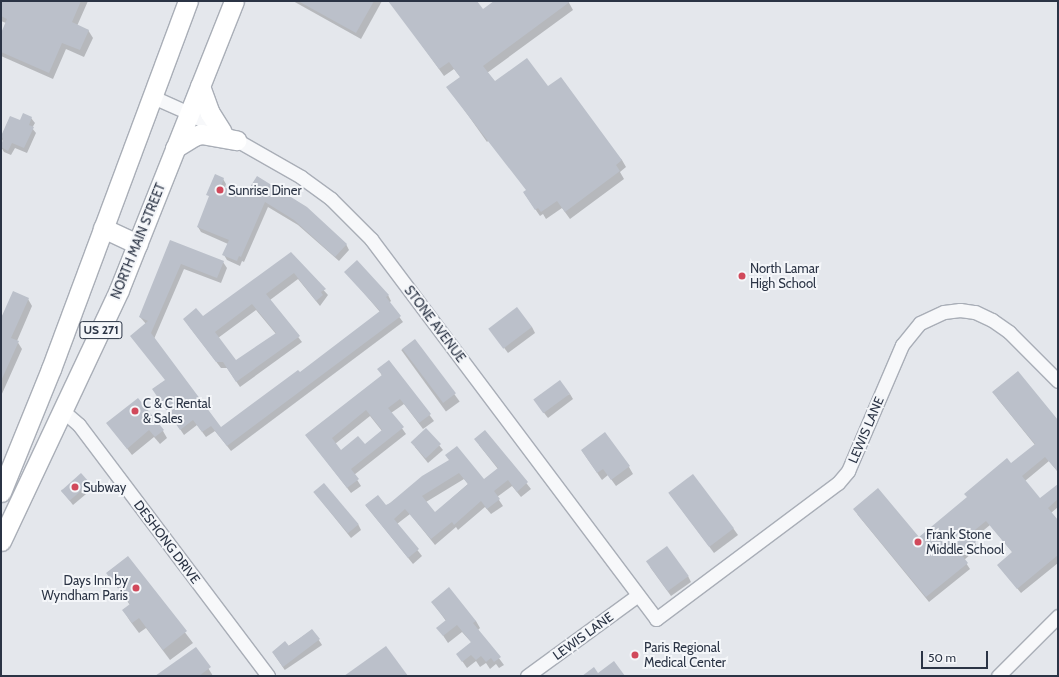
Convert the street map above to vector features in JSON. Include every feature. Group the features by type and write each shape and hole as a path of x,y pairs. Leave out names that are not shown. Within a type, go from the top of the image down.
{"highway":[{"name":"US 271","path":"1,492 51,369 102,228 153,97 188,1"},
{"name":"NORTH MAIN STREET","path":"1,541 63,411 138,244 234,1"},
{"path":"200,86 210,114 229,136"},
{"path":"175,148 194,136 201,134 229,136"},
{"path":"102,228 138,244"},
{"path":"38,398 63,411"}],"street":[{"name":"STONE AVENUE","path":"153,97 189,113 301,177 331,199 370,239 656,619"},
{"name":"LEWIS LANE","path":"656,619 838,483 848,471 902,345 920,323 944,312 960,310 975,312 1009,332 1058,381"},
{"name":"DESHONG DRIVE","path":"63,411 79,425 268,676"},
{"name":"LEWIS LANE","path":"527,676 638,595"},
{"path":"998,676 1058,616"}],"building":[{"path":"1,1 81,1 72,22 89,30 80,50 62,43 49,73 1,52 1,33 7,19 1,16"},
{"path":"298,1 374,1 356,33"},
{"path":"388,1 477,1 483,9 494,1 571,1 483,66 495,81 527,58 548,86 561,77 622,160 616,165 620,171 565,212 557,201 541,212 538,208 535,210 523,192 526,190 446,87 460,77 449,62 439,69"},
{"path":"23,113 32,117 29,125 34,127 24,148 12,143 8,151 1,147 3,139 1,136 10,116 20,120"},
{"path":"215,174 224,178 221,186 245,195 257,176 307,207 347,244 335,257 294,220 265,202 241,257 239,256 237,261 222,255 229,240 197,227 209,196 206,195"},
{"path":"170,240 224,261 217,278 181,264 151,333 221,427 298,370 300,372 380,311 344,272 357,260 389,295 386,297 401,316 227,446 211,426 202,432 193,420 180,430 152,389 165,380 130,336 148,321 139,317"},
{"path":"291,252 326,289 321,292 323,295 316,301 294,273 266,294 300,336 236,382 223,362 216,362 183,319 196,308 203,316","holes":["252,304 276,333 236,360 215,332"]},
{"path":"13,291 29,298 11,338 19,341 1,381 1,318"},
{"path":"517,307 532,327 503,349 488,329"},
{"path":"415,339 456,393 443,403 402,349"},
{"path":"389,360 431,414 419,423 400,399 388,408 404,427 351,469 359,479 347,488 305,435 382,375 377,369","holes":["366,410 382,430 365,444 358,436 341,450 332,438"]},
{"path":"1018,371 1058,420 1058,472 1045,457 1022,476 1040,498 1058,484 1058,499 1048,508 1058,520 1058,555 1017,589 997,565 1012,552 986,521 970,534 976,542 961,554 968,563 926,597 853,509 878,488 919,537 967,497 964,494 1007,458 1011,463 1035,444 992,392"},
{"path":"560,380 570,394 543,413 533,399"},
{"name":"C & C Rental & Sales","path":"138,398 164,430 155,437 149,430 127,449 106,423"},
{"path":"426,428 441,444 426,458 411,442"},
{"path":"485,430 528,482 517,492 508,480 494,491 500,499 487,509 481,501 454,525 452,522 431,539 405,509 394,519 419,549 408,558 365,505 378,495 386,505 390,503 422,476 449,460 445,455 457,446 484,479 498,468 474,439","holes":["459,473 468,484 435,512 422,496"]},
{"path":"605,432 630,466 611,480 603,469 597,473 581,450"},
{"name":"Subway","path":"81,473 90,483 70,501 61,491"},
{"path":"693,474 734,528 709,547 668,493"},
{"path":"324,483 359,524 348,533 313,492"},
{"path":"667,546 689,576 668,591 646,561"},
{"name":"Days Inn by Wyndham Paris","path":"128,556 187,631 163,650 139,618 132,623 122,610 130,604 106,573"},
{"path":"449,587 476,621 473,623 501,657 494,662 491,658 486,662 481,656 476,660 471,655 462,662 456,654 471,642 457,625 443,636 436,628 446,620 431,602"},
{"path":"312,629 320,639 283,667 272,652 285,641 289,646"},
{"path":"386,646 408,676 344,676"},
{"path":"196,647 211,667 199,676 155,676"},
{"path":"614,661 625,676 582,676 594,667 598,673"}],"place":[{"name":"Sunrise Diner","path":"220,190"},
{"name":"North Lamar High School","path":"742,276"},
{"name":"C & C Rental & Sales","path":"135,411"},
{"name":"Subway","path":"75,487"},
{"name":"Frank Stone Middle School","path":"918,542"},
{"name":"Days Inn by Wyndham Paris","path":"136,588"},
{"name":"Paris Regional Medical Center","path":"635,655"}]}
